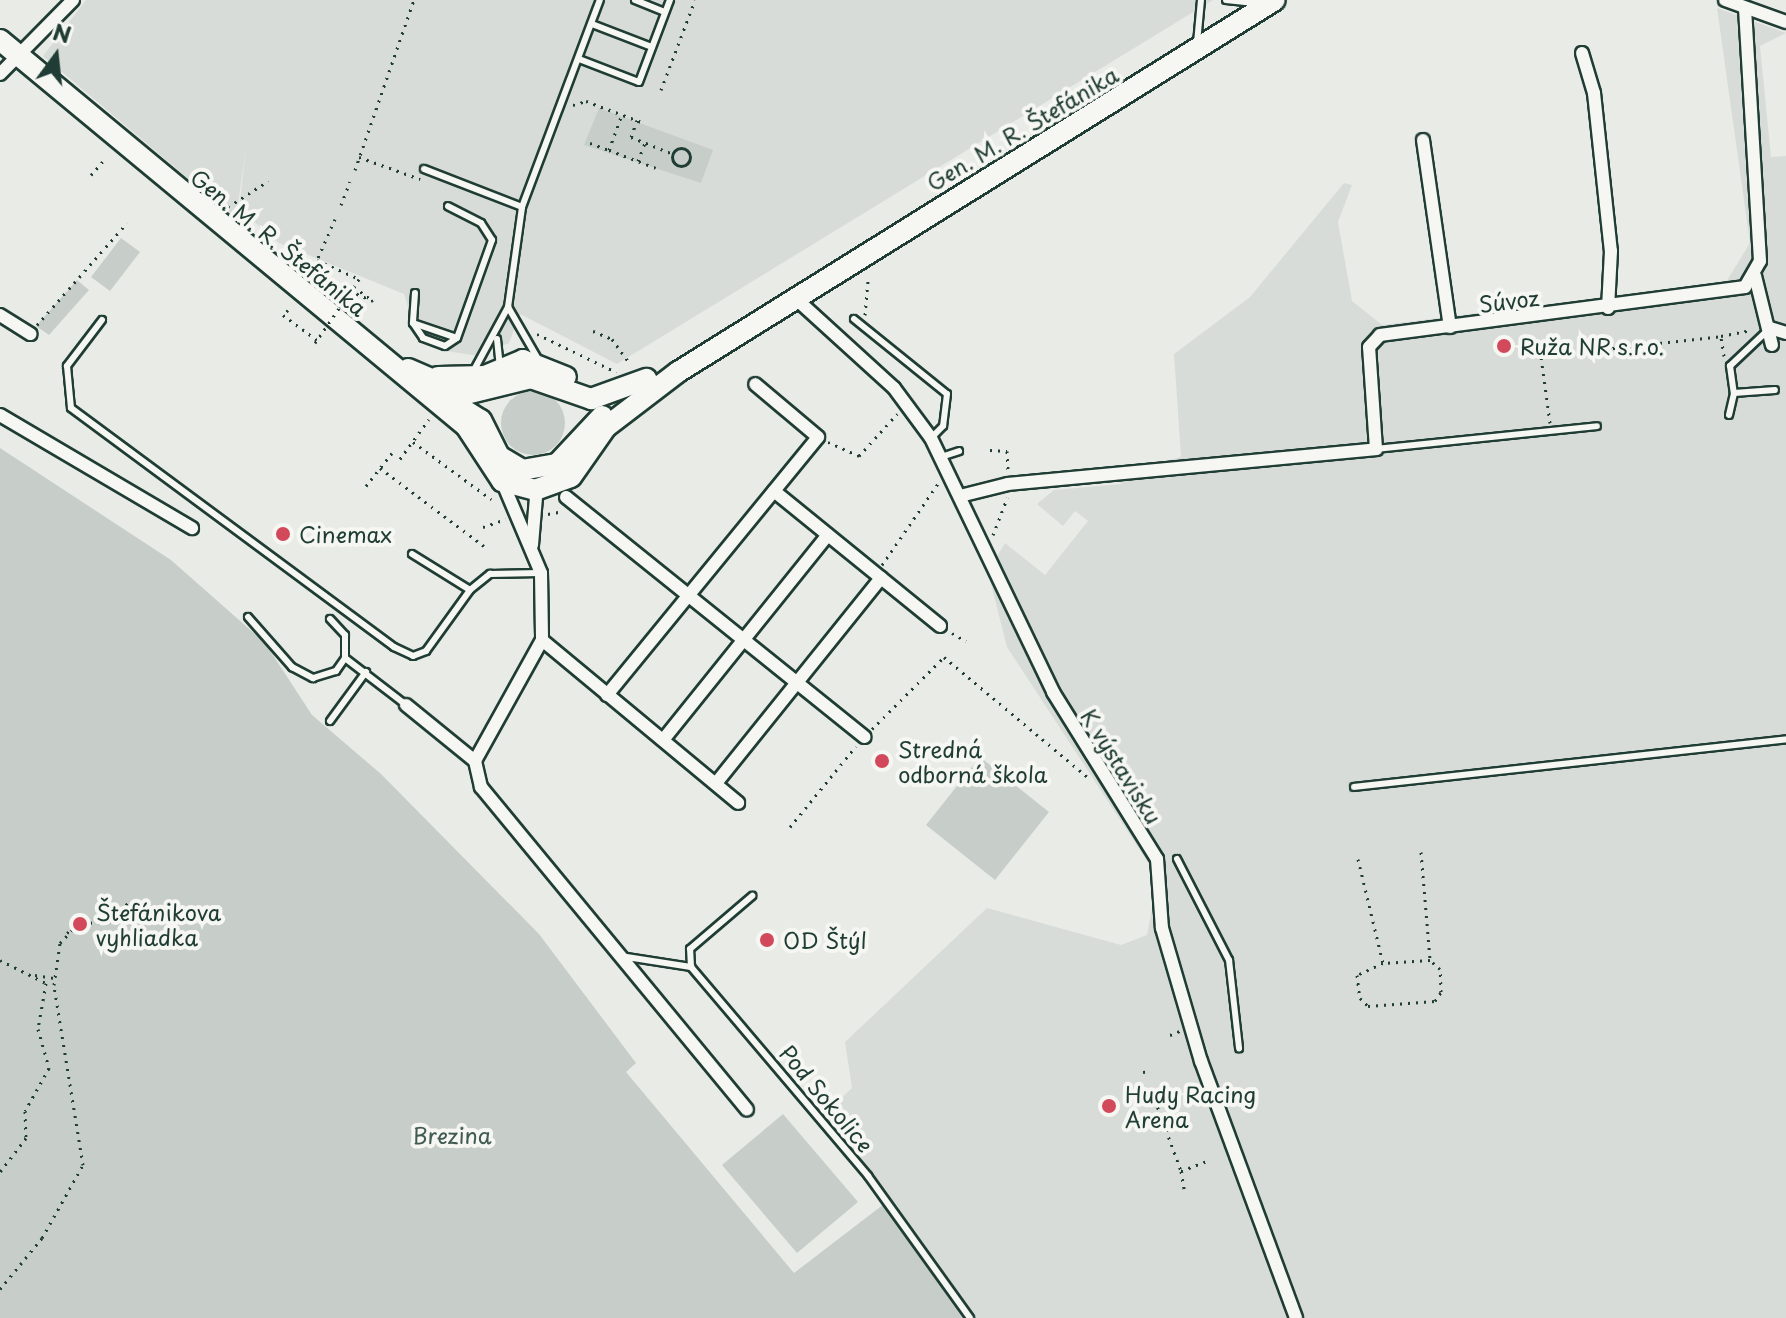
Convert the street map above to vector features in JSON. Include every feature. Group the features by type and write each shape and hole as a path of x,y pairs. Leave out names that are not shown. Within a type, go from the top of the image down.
{"main road":[{"name":"Gen. M. R. Štefánika","path":"549,486 575,444 602,416 678,372 1272,2"},
{"path":"0,40 19,59"},
{"name":"Gen. M. R. Štefánika","path":"19,59 390,362 481,420 509,465 549,486"},
{"name":"Gen. M. R. Štefánika","path":"420,380 461,379 523,360 542,364 594,387 646,388"},
{"path":"542,364 566,390 578,417 575,444"},
{"name":"Gen. M. R. Štefánika","path":"420,380 466,394 492,392 531,378 566,390 609,397 646,388"},
{"name":"Gen. M. R. Štefánika","path":"420,380 466,426 480,448 497,490"},
{"name":"Gen. M. R. Štefánika","path":"549,486 580,467 606,427 646,388"},
{"path":"480,448 481,420 492,392"},
{"path":"497,490 549,486"}],"street":[{"path":"0,74 19,59 73,0"},
{"path":"1725,0 1786,22"},
{"path":"1745,8 1755,276 1772,345"},
{"path":"1582,53 1594,93 1611,251 1608,308"},
{"path":"1423,140 1450,327"},
{"name":"Súvoz","path":"1376,449 1369,347 1380,335 1732,293 1755,276"},
{"name":"K výstavisku","path":"794,297 894,388 931,438 1053,692 1157,859 1162,928 1191,1027 1293,1317"},
{"path":"0,315 30,334"},
{"path":"1770,328 1786,333"},
{"path":"607,695 818,437 755,384"},
{"path":"0,415 192,528"},
{"path":"960,496 1008,484 1376,449"},
{"path":"532,545 535,516 549,486 864,737"},
{"path":"475,761 542,640 541,573 532,545 497,490"},
{"path":"774,491 940,626"},
{"path":"663,740 741,639 828,535"},
{"path":"717,782 879,576"},
{"path":"542,640 717,782 738,803"},
{"path":"406,705 475,761 481,787 747,1110"}],"lane":[{"path":"492,392 499,369 497,339 508,307 522,207 600,0"},
{"path":"635,0 665,12"},
{"path":"579,59 639,82 670,0"},
{"path":"1195,49 1201,0"},
{"path":"1226,0 1272,2"},
{"path":"1745,8 1758,0"},
{"path":"592,24 652,47"},
{"path":"424,169 522,207"},
{"path":"415,293 413,323 423,338 445,346 457,338 492,240 481,223 448,206"},
{"path":"508,307 542,364"},
{"path":"854,319 947,394 943,426 931,438"},
{"path":"102,320 67,366 71,408 394,647 413,656 426,651 470,590 490,574 541,573"},
{"path":"413,323 457,338"},
{"path":"1729,415 1734,393 1730,366 1770,328"},
{"path":"461,379 497,339"},
{"path":"1734,393 1775,390"},
{"path":"1376,449 1597,426"},
{"path":"941,457 959,451"},
{"path":"412,554 470,590"},
{"path":"248,617 305,677 329,675 345,658 345,635 330,619"},
{"path":"345,658 406,705"},
{"path":"330,721 366,672"},
{"path":"1354,787 1786,739"},
{"path":"1177,859 1229,960 1239,1048"},
{"path":"619,956 691,967 690,949 752,896"},
{"name":"Pod Sokolice","path":"691,967 868,1176 970,1318"}],"path":[{"path":"355,170 414,0"},
{"path":"661,90 695,0"},
{"path":"567,120 580,101 644,123"},
{"path":"609,150 622,115"},
{"path":"637,120 631,137 673,154 685,149 690,160 678,166 673,154"},
{"path":"590,143 656,168"},
{"path":"638,161 645,143"},
{"path":"359,157 425,182"},
{"path":"91,175 105,159"},
{"path":"228,207 268,181"},
{"path":"341,205 350,182"},
{"path":"288,310 283,315 316,342 351,291 373,301 354,287 359,279 317,260 335,219"},
{"path":"30,334 127,223"},
{"path":"864,318 868,279"},
{"path":"529,328 592,365 636,371 612,339 593,331"},
{"path":"1551,430 1541,356 1770,328"},
{"path":"1721,336 1730,366"},
{"path":"818,437 859,456 903,410"},
{"path":"400,459 429,419"},
{"path":"413,442 497,490"},
{"path":"990,450 1007,451 1008,476"},
{"path":"366,486 392,453"},
{"path":"380,468 484,546"},
{"path":"879,576 941,478"},
{"path":"993,535 1008,494"},
{"path":"483,527 503,520"},
{"path":"790,827 864,737 944,657 1098,785"},
{"path":"1421,852 1430,960 1440,969 1435,1001 1368,1006 1357,975 1383,963 1430,960"},
{"path":"1358,859 1383,963"},
{"path":"67,933 82,923 109,922 128,903"},
{"path":"0,1289 42,1238 83,1165 55,1018 55,978 67,933 77,925"},
{"path":"0,960 46,983 38,1029 49,1068 25,1111 26,1138 0,1172"},
{"path":"34,975 55,978"},
{"path":"1143,1072 1151,1071"},
{"path":"1152,1092 1181,1171 1185,1193"},
{"path":"1181,1171 1210,1160"}],"shaded area":[{"path":"86,0 1213,0 617,364 520,314 509,343 479,356 439,350 416,334 404,294 279,243 239,209 246,147 236,219 43,56"},
{"path":"1717,8 1786,33 1760,46 1771,157 1786,156 1786,1318 962,1318 820,1118 852,1088 845,1042 987,908 1121,945 1147,935 1155,894 1149,864 1007,647 989,576 998,555 1005,543 1045,575 1088,521 1075,511 1063,526 1037,504 1054,490 1122,484 1111,475 1181,457 1174,354 1250,297 1344,183 1352,185 1338,222 1352,301 1382,325 1726,282 1750,243"}],"green space":[{"path":"599,108 713,150 701,183 584,145"},
{"path":"121,238 140,252 110,291 91,277"},
{"path":"77,280 89,290 49,335 36,326"},
{"path":"527,391 539,391 556,400 563,411 563,435 556,446 539,455 527,455 515,450 506,441 501,429 501,417 506,405 515,396"},
{"name":"Brezina","path":"0,448 171,560 265,643 312,715 381,774 539,934 636,1063 626,1072 794,1273 884,1204 962,1318 0,1318"},
{"path":"980,757 1049,812 995,880 926,825"},
{"path":"783,1114 858,1202 797,1253 722,1165"}],"place":[{"name":"Ruža NR s.r.o.","path":"1504,346"},
{"name":"Cinemax","path":"283,534"},
{"name":"Stredná odborná škola","path":"882,761"},
{"name":"Štefánikova vyhliadka","path":"80,924"},
{"name":"OD Štýl","path":"767,940"},
{"name":"Hudy Racing Arena","path":"1109,1106"}]}
